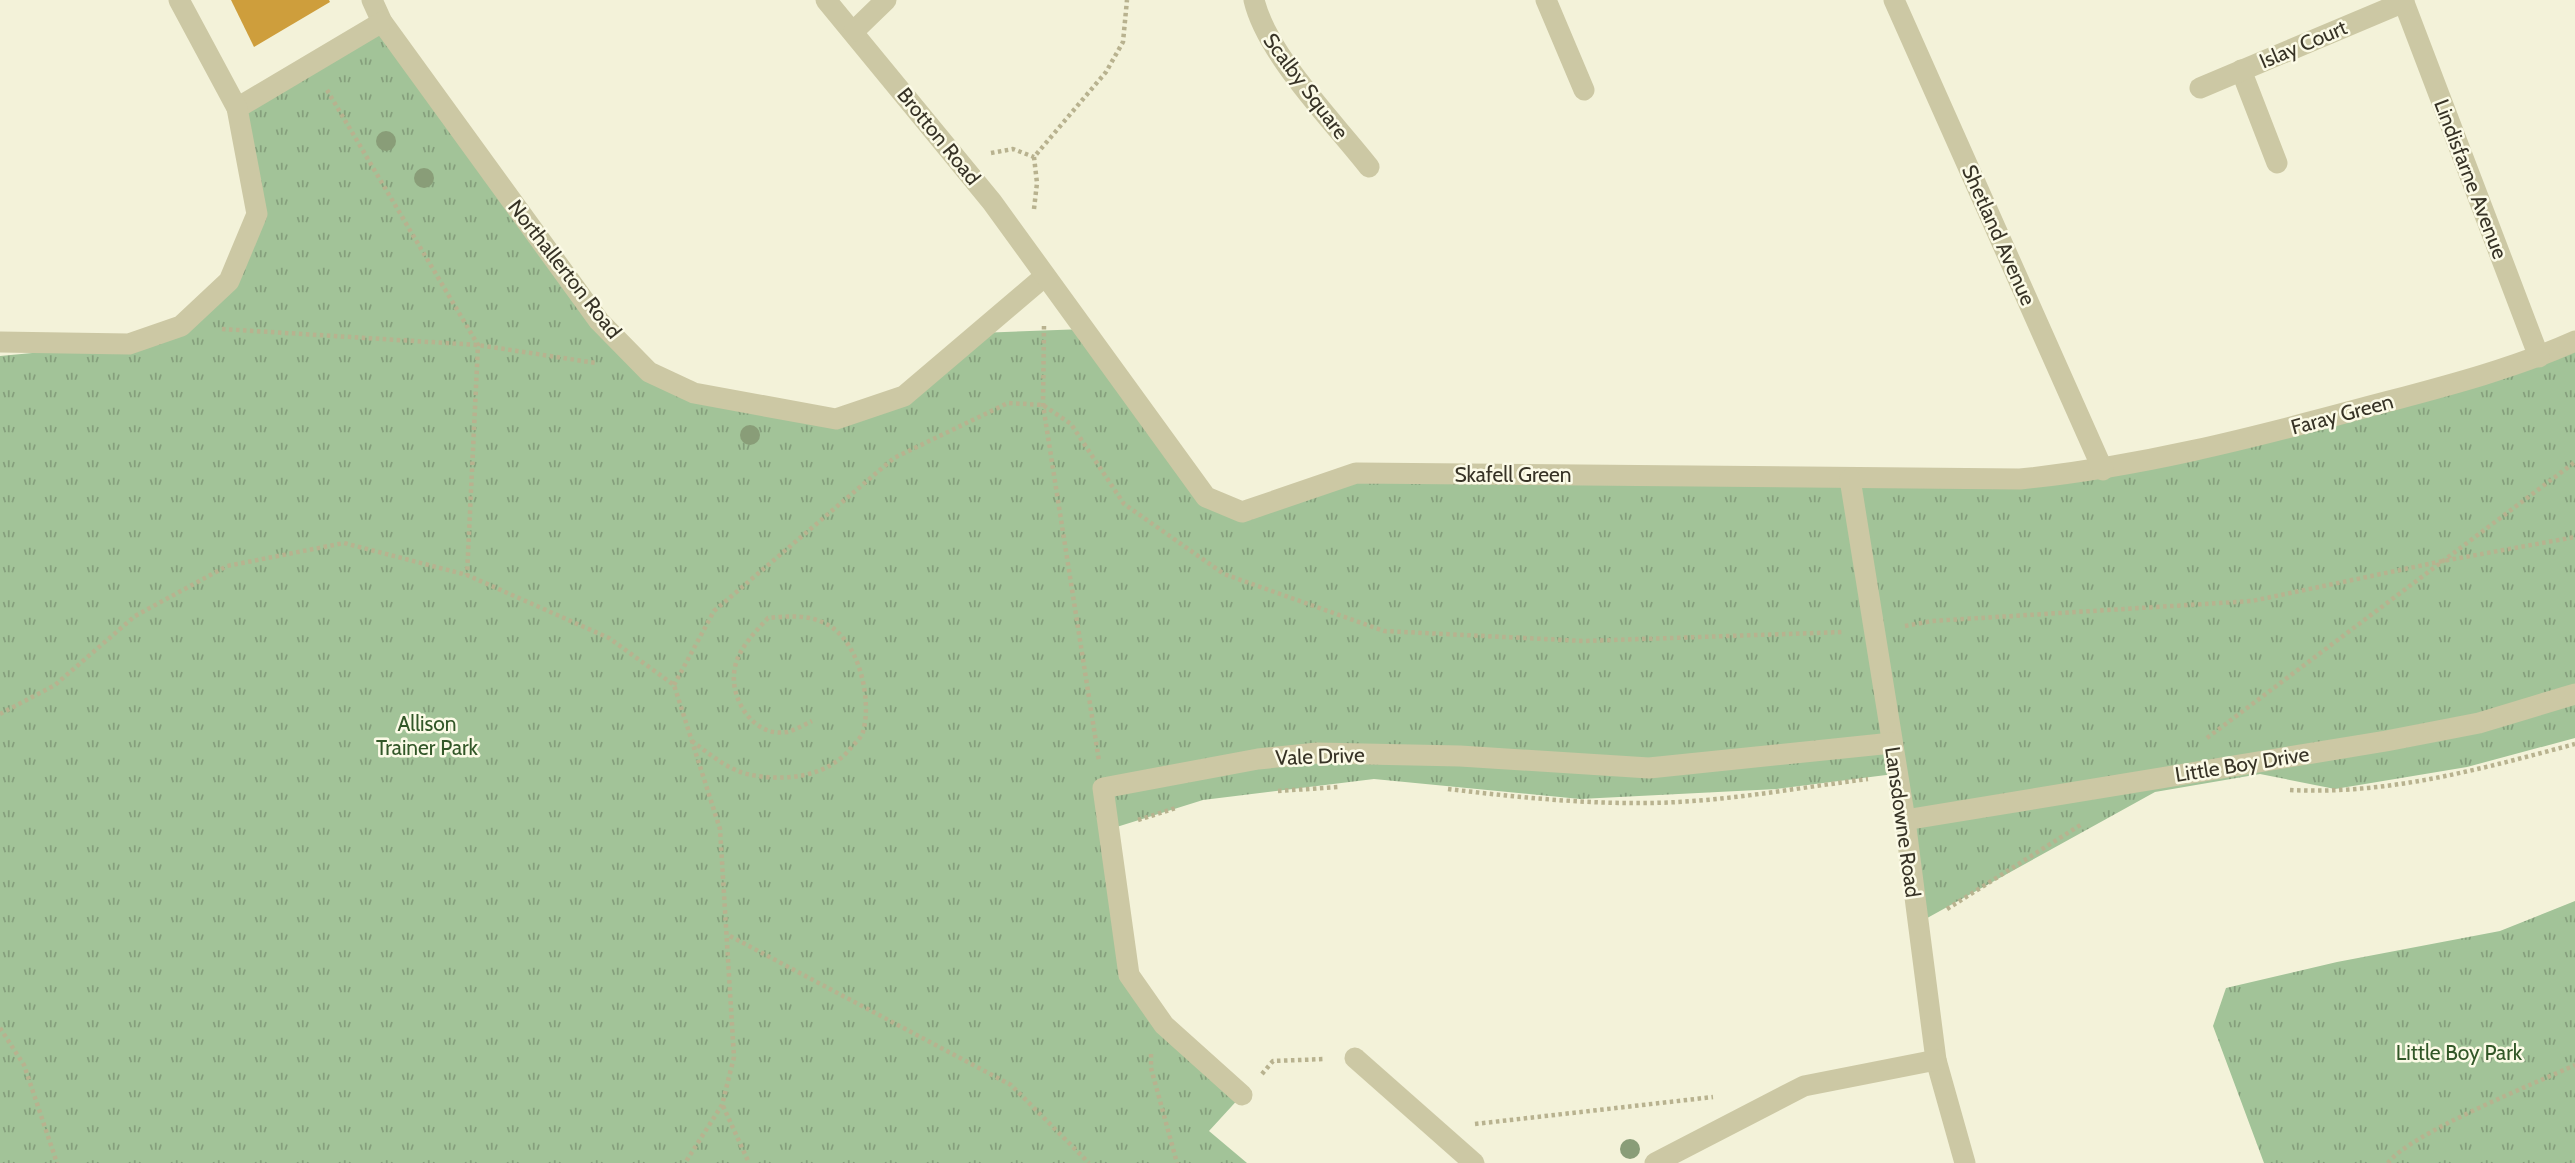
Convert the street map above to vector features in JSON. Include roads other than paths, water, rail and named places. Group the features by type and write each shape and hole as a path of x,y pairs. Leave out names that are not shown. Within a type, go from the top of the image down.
{"street":[{"path":"0,342 129,344 181,326 229,281 257,214 237,108 179,0"},
{"name":"Northallerton Road","path":"372,0 382,22 599,321 649,372 694,393 836,419 904,396 1045,276"},
{"name":"Brotton Road","path":"827,0 967,171 1045,276"},
{"path":"854,30 886,0"},
{"name":"Scalby Square","path":"1254,0 1259,23 1282,57 1369,167"},
{"path":"1546,0 1584,90"},
{"name":"Shetland Avenue","path":"1894,0 2103,470"},
{"name":"Islay Court","path":"2200,88 2403,1"},
{"name":"Lindisfarne Avenue","path":"2403,1 2539,357"},
{"path":"237,108 382,22"},
{"name":"Islay Court","path":"2241,70 2277,163"},
{"name":"Skafell Green","path":"1045,276 1206,497 1242,512 1356,473 2020,480 2103,470"},
{"name":"Faray Green","path":"2103,470 2233,443 2539,357 2575,341"},
{"name":"Lansdowne Road","path":"1850,479 1905,820 1936,1060 1965,1163"},
{"name":"Little Boy Drive","path":"1905,820 2479,723 2575,694"},
{"name":"Vale Drive","path":"1242,1095 1164,1025 1129,975 1103,788 1258,759 1317,753 1460,756 1649,768 1892,743"},
{"path":"1355,1058 1474,1163"},
{"path":"1655,1163 1804,1086 1936,1060"}],"park label":[{"name":"Allison Trainer Park","path":"427,735"},
{"name":"Little Boy Park","path":"2459,1052"}]}
